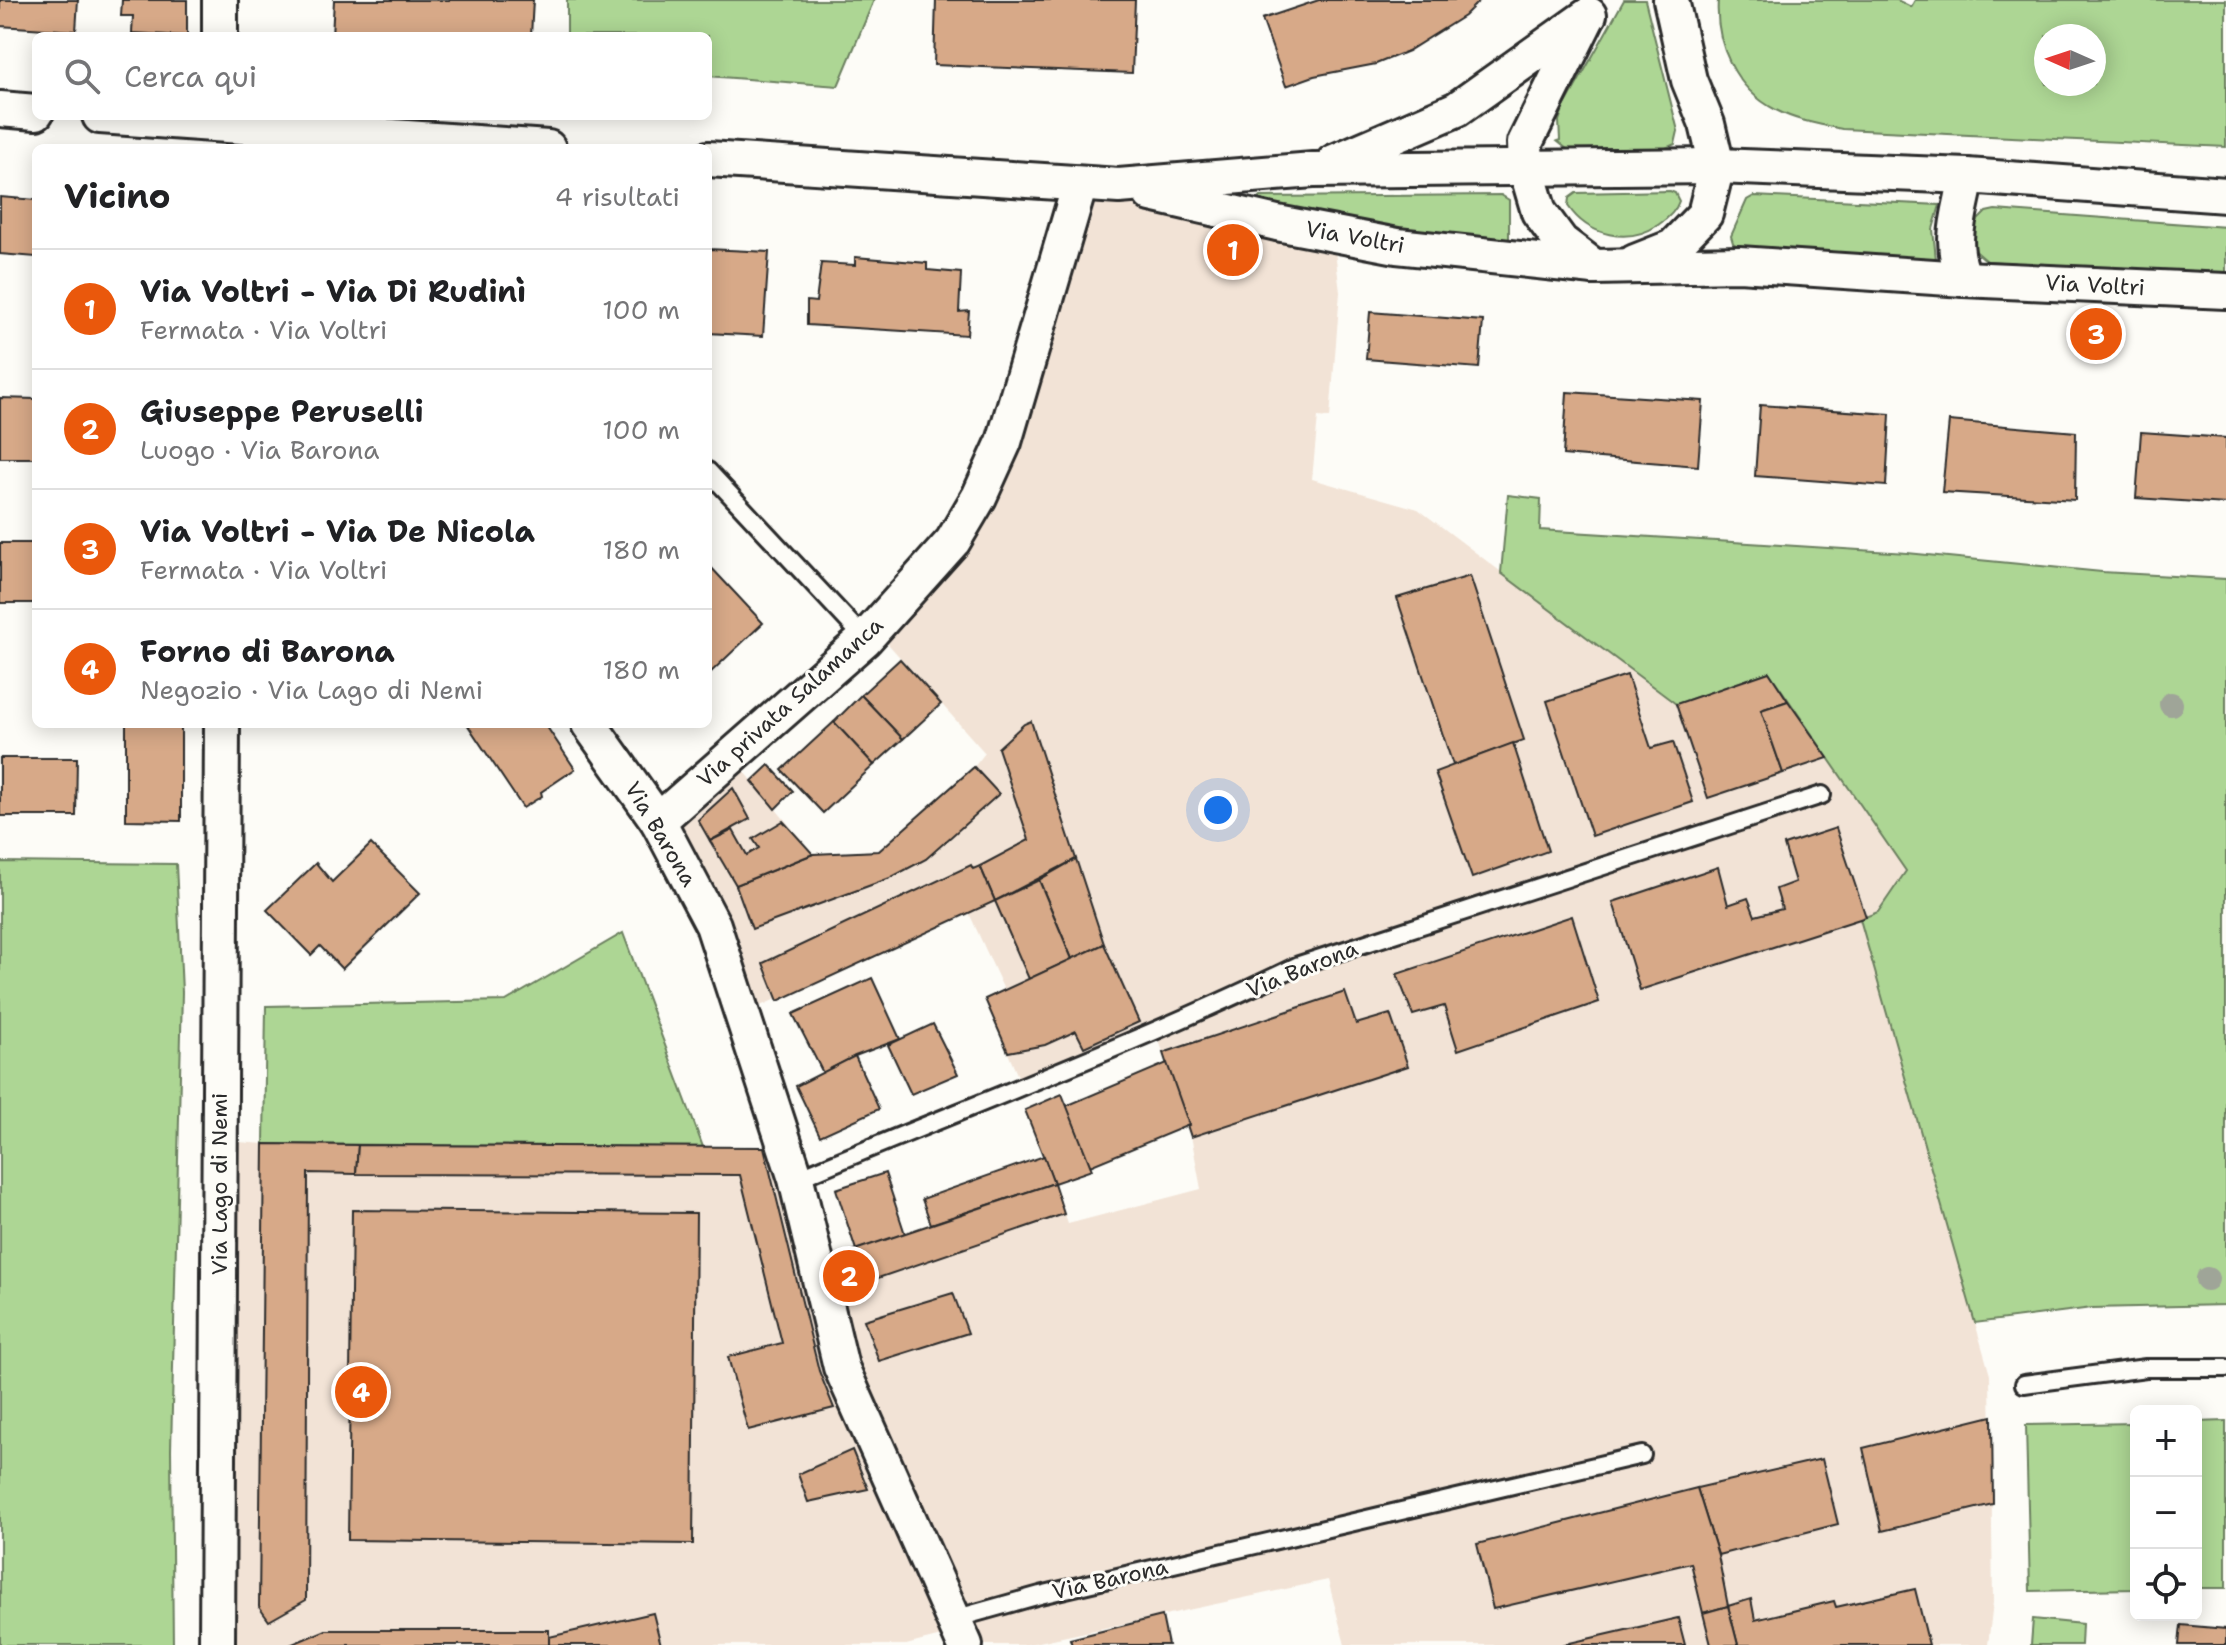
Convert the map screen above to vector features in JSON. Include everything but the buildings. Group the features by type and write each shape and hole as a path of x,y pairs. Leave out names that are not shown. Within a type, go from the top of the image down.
{"street":[{"path":"220,0 220,32"},
{"path":"1671,0 1689,80 1707,124 1717,166"},
{"path":"1594,7 1526,139 1526,168 1539,212 1561,242 1607,268"},
{"path":"1313,170 1457,109 1594,7"},
{"path":"0,109 32,112"},
{"path":"135,120 222,130 476,144"},
{"name":"Via Voltri","path":"712,159 1119,186 1313,170 1717,166 1967,176 2226,195"},
{"name":"Via Voltri","path":"1607,268 1673,247 1705,214 1717,166"},
{"path":"1964,279 1955,257 1955,237 1967,176"},
{"name":"Via privata Salamanca","path":"658,821 865,639 953,541 979,497 1004,442 1080,184"},
{"name":"Via Voltri","path":"1119,186 1250,217 1397,246 1607,268 1739,264 1964,279 2226,291"},
{"name":"Via Lago di Nemi","path":"217,1645 222,728"},
{"name":"Via Barona","path":"592,728 658,821 713,925 796,1179 841,1367 959,1632"}],"lane":[{"path":"712,475 865,639"},
{"name":"Via Barona","path":"796,1179 1092,1059 1241,994 1299,965 1822,795"},
{"path":"2024,1384 2146,1368 2226,1368"},
{"name":"Via Barona","path":"959,1632 1040,1595 1642,1455"}],"shaded area":[{"path":"1082,198 1155,199 1335,251 1340,292 1330,418 1318,417 1312,479 1418,509 1676,704 1769,672 1906,871 1878,912 1860,920 1990,1375 1993,1602 1988,1645 1345,1645 1328,1580 1025,1645 970,1645 844,1366 818,1257 843,1254 1054,1183 1068,1224 1201,1189 1189,1125 1153,1024 1019,1079 985,999 1004,990 969,913 749,1011 668,822 736,761 813,854 879,851 974,767 985,753 881,636 961,544"},
{"path":"227,1141 264,1144 782,1147 839,1368 957,1632 906,1645 224,1645"}],"green space":[{"path":"567,0 874,0 838,86 712,76 712,32 567,32"},
{"path":"1624,0 1645,0 1678,131 1675,144 1661,150 1567,149 1557,141 1560,140 1559,121 1563,109"},
{"path":"1718,0 1897,0 1911,7 1915,0 2226,0 2226,147 1842,129 1808,122 1776,110 1749,90 1730,64 1720,33"},
{"path":"1670,191 1679,201 1673,211 1658,225 1634,235 1622,236 1597,230 1576,216 1568,206 1569,198 1576,193"},
{"path":"1501,195 1509,200 1509,242 1414,237 1258,204 1261,197"},
{"path":"1754,196 1940,205 1933,229 1936,260 1738,246 1731,236 1747,200"},
{"path":"1995,210 2226,227 2226,277 1987,261 1972,248 1971,227 1986,212"},
{"path":"1508,495 1541,499 1540,530 1907,553 2102,572 2226,579 2226,1305 2092,1308 1975,1323 1860,919 1878,912 1906,871 1769,672 1676,704 1501,573"},
{"path":"0,862 176,864 182,992 171,1450 173,1645 0,1645"},
{"path":"623,933 703,1147 264,1144 266,1006 506,1001"},
{"path":"2226,1421 2226,1588 2202,1588 2202,1422"},
{"path":"2130,1423 2130,1589 2030,1591 2026,1425"},
{"path":"2033,1619 2082,1624 2081,1645 2031,1645"}],"place":[{"name":"Via Voltri - Via Di Rudinì","path":"1233,250"},
{"name":"Via Voltri - Via De Nicola","path":"2096,334"},
{"name":"Giuseppe Peruselli","path":"849,1276"},
{"name":"Forno di Barona","path":"361,1392"}]}
